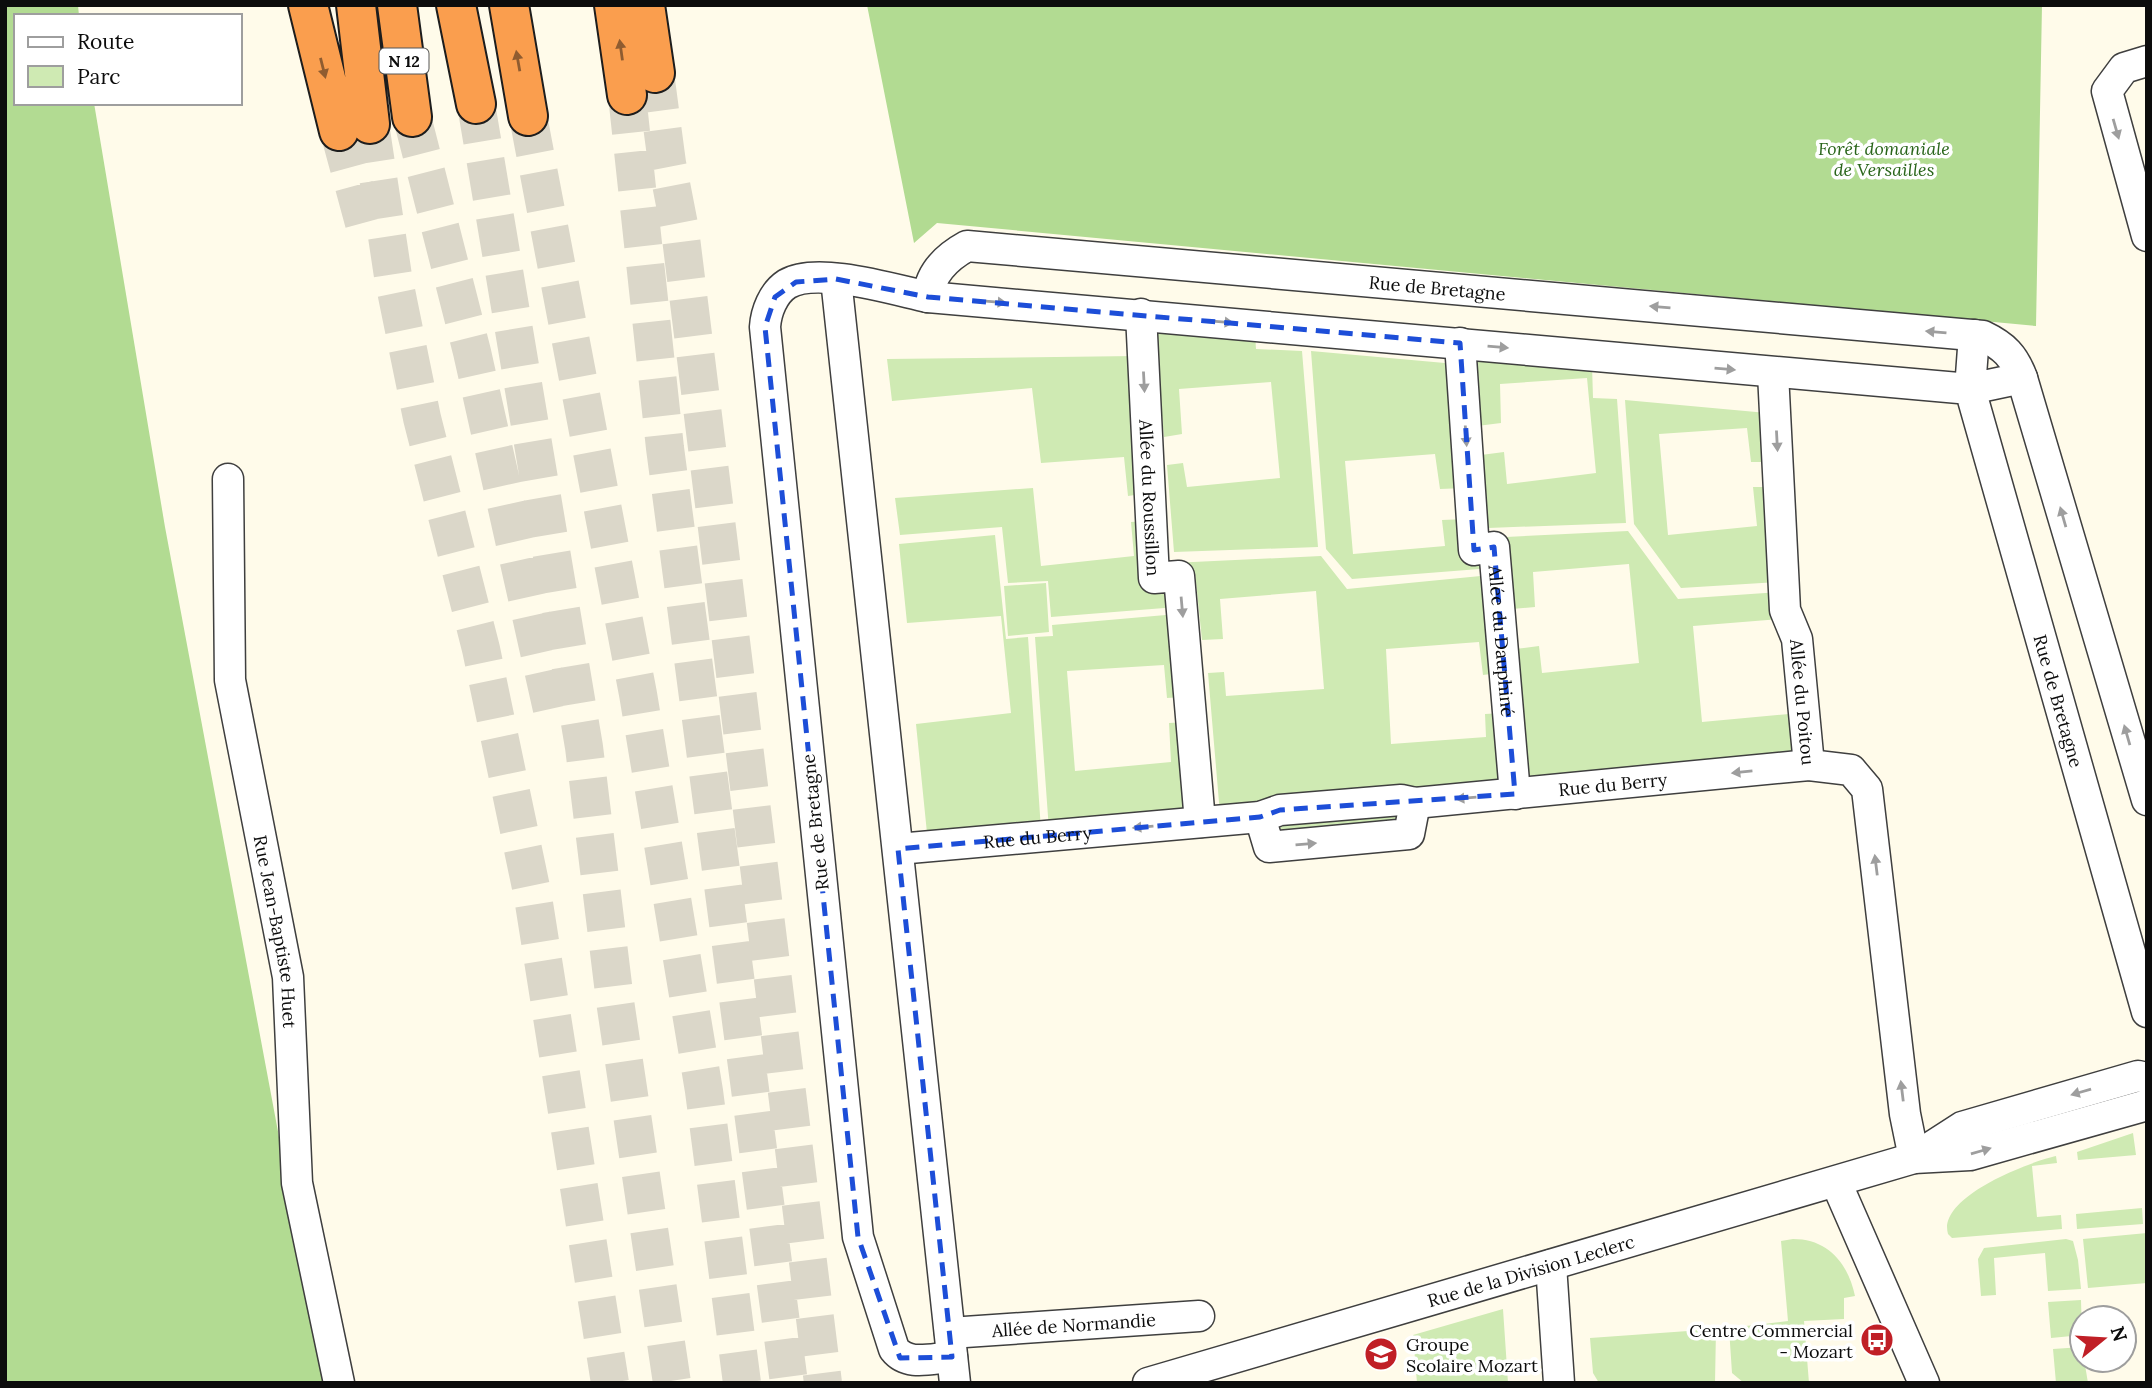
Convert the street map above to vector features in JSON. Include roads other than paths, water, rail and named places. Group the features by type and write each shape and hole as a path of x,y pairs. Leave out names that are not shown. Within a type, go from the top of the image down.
{"highway":[{"path":"308,5 354,127 356,5"},
{"name":"N 12","path":"397,5 412,117"},
{"path":"456,5 476,104"},
{"path":"509,5 528,116"},
{"path":"614,5 650,79"},
{"path":"645,5 650,79"},
{"path":"650,79 663,5"}],"street":[{"path":"2135,64 2107,91 2147,236"},
{"name":"Rue de Bretagne","path":"928,297 934,274 954,253 967,246 1974,335 2000,344 2016,360 2022,378 2147,800"},
{"name":"Rue de Bretagne","path":"952,1357 910,1361 900,1358 894,1349 858,1237 765,327 766,312 786,284 806,279 836,279 928,297 1970,389 2022,378"},
{"path":"836,279 952,1357"},
{"name":"Allée du Roussillon","path":"1141,314 1154,578 1179,576 1200,822"},
{"name":"Rue de Bretagne","path":"1974,335 1970,389 2147,1012"},
{"name":"Allée du Dauphiné","path":"1460,343 1474,550 1494,547 1515,794"},
{"name":"Allée du Poitou","path":"1773,373 1785,610 1797,639 1810,765 1852,770 1867,789 1905,1114 1914,1158"},
{"name":"Rue Jean-Baptiste Huet","path":"228,479 230,680 288,977 297,1182 339,1383"},
{"name":"Rue du Berry","path":"898,849 1260,817 1280,810 1401,800 1415,803 1810,765"},
{"name":"Rue de la Division Leclerc","path":"1914,1158 1962,1127 2138,1076 2147,1078"},
{"name":"Rue de la Division Leclerc","path":"1148,1383 1914,1158 1970,1155 2147,1105"},
{"path":"1836,1182 1924,1383"},
{"path":"1551,1265 1559,1383"},
{"name":"Allée de Normandie","path":"952,1357 1199,1316"}],"tunnel":[{"path":"655,73 667,163 680,230 823,1383"},
{"path":"627,95 665,448 789,1383"},
{"path":"476,104 584,747 615,1001 672,1383"},
{"path":"528,116 638,694 704,1091 742,1383"},
{"path":"412,117 472,352 553,714"},
{"path":"370,124 393,276 422,418 481,649 533,897 610,1383"},
{"path":"339,131 364,223"}],"place":[{"name":"Centre Commercial - Mozart","path":"1877,1340"},
{"name":"Groupe Scolaire Mozart","path":"1381,1354"}],"park label":[{"name":"Forêt domaniale de Versailles","path":"1884,158"}]}
